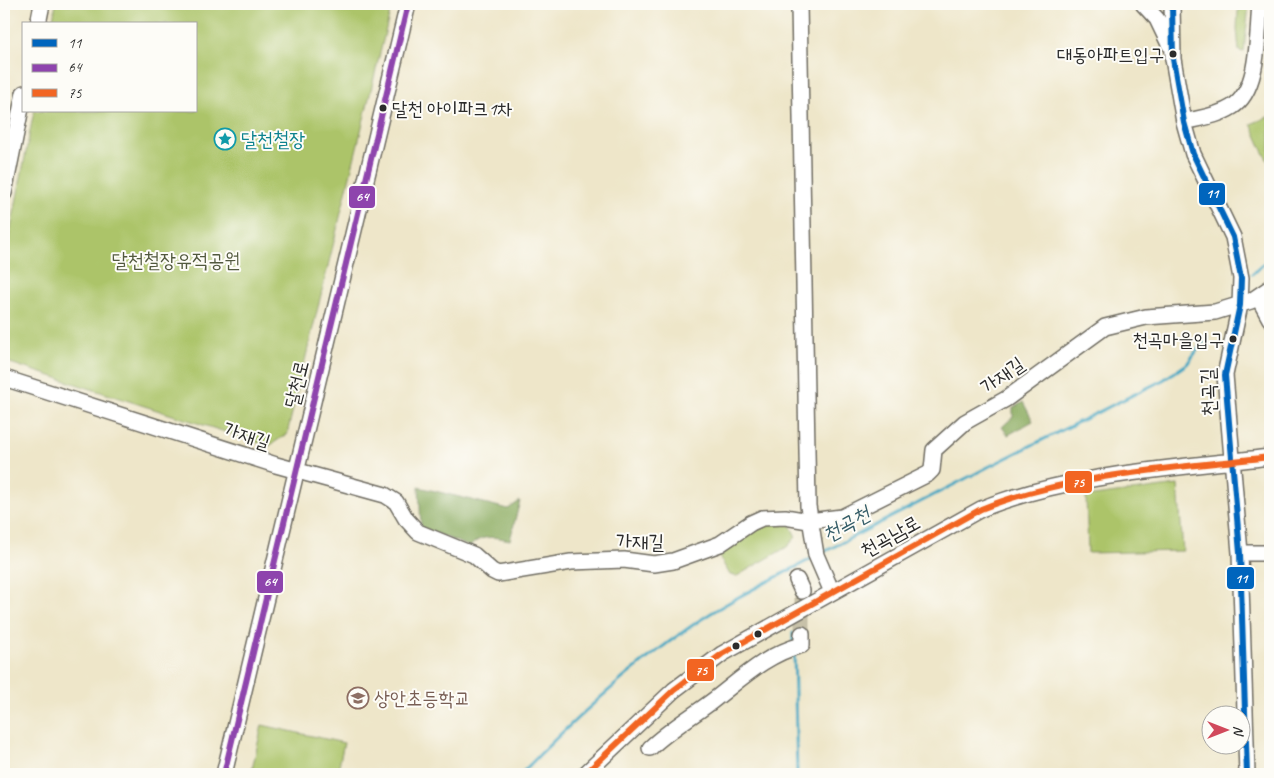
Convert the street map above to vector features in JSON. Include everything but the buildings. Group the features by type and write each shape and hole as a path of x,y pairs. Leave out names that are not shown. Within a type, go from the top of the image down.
{"street":[{"path":"38,22 42,4"},
{"name":"달천로","path":"224,774 408,4"},
{"path":"799,4 809,520 811,537 822,572 832,592"},
{"path":"1143,4 1163,31 1173,59"},
{"path":"1172,4 1173,59"},
{"path":"1184,122 1221,112 1234,106 1241,99 1252,78 1260,4"},
{"name":"천곡길","path":"1173,59 1184,122 1193,154 1232,237 1241,278 1240,305 1225,375 1240,553 1247,774"},
{"path":"4,192 22,103"},
{"path":"1264,292 1270,319"},
{"name":"가재길","path":"4,378 296,470 385,495 396,502 402,513 418,532 467,552 498,574 550,564 585,561 624,560 663,564 720,544 751,523 762,518 785,517 809,520 842,517 928,474 932,470 934,450 965,422 1006,399 1105,327 1146,317 1206,314 1240,305 1264,292"},
{"name":"천곡남로","path":"585,774 655,707 692,675 722,654 959,520 1010,497 1062,484 1270,456"},
{"path":"1240,553 1270,552"},
{"path":"650,748 666,733 760,664 778,652 802,645 802,634"}],"green space":[{"name":"달천철장유적공원","path":"56,4 392,4 287,434 269,446 4,361 4,264 34,112 198,112 198,22 52,22"},
{"path":"1242,4 1249,4 1244,52 1239,51 1237,29 1238,11 1242,9"},
{"path":"1270,116 1270,166 1251,124"},
{"path":"1023,402 1033,421 1008,435 1002,427 1013,417 1013,408"},
{"path":"1178,485 1183,551 1088,553 1086,497"},
{"path":"419,487 508,509 520,501 510,540 493,537 483,538 470,547 421,527"},
{"path":"788,520 796,537 787,547 737,576 730,575 718,555 721,551 760,525"},
{"path":"262,725 344,743 337,774 251,774"}],"waterway":[{"name":"천곡천","path":"1252,274 1270,258"},
{"name":"천곡천","path":"820,554 990,466 1163,380 1187,364 1207,337"},
{"name":"천곡천","path":"521,774 602,696 668,643 719,608 813,558"},
{"path":"793,633 793,642"},
{"path":"794,652 797,774"}],"tunnel":[{"path":"802,591 802,634"}],"transit line":[{"name":"64","path":"224,774 408,4"},
{"name":"11","path":"1172,4 1173,59 1184,122 1193,154 1233,237 1241,278 1240,305 1225,375 1240,553 1247,774"},
{"name":"75","path":"585,774 674,690 722,654 981,509 1015,497 1086,480 1161,469 1270,457"}],"place":[{"name":"대동아파트입구","path":"1173,54"},
{"name":"달천 아이파크1차","path":"383,108"},
{"name":"달천철장","path":"225,139"},
{"name":"천곡마을입구","path":"1233,339"},
{"name":"상안초등학교","path":"358,698"}]}
